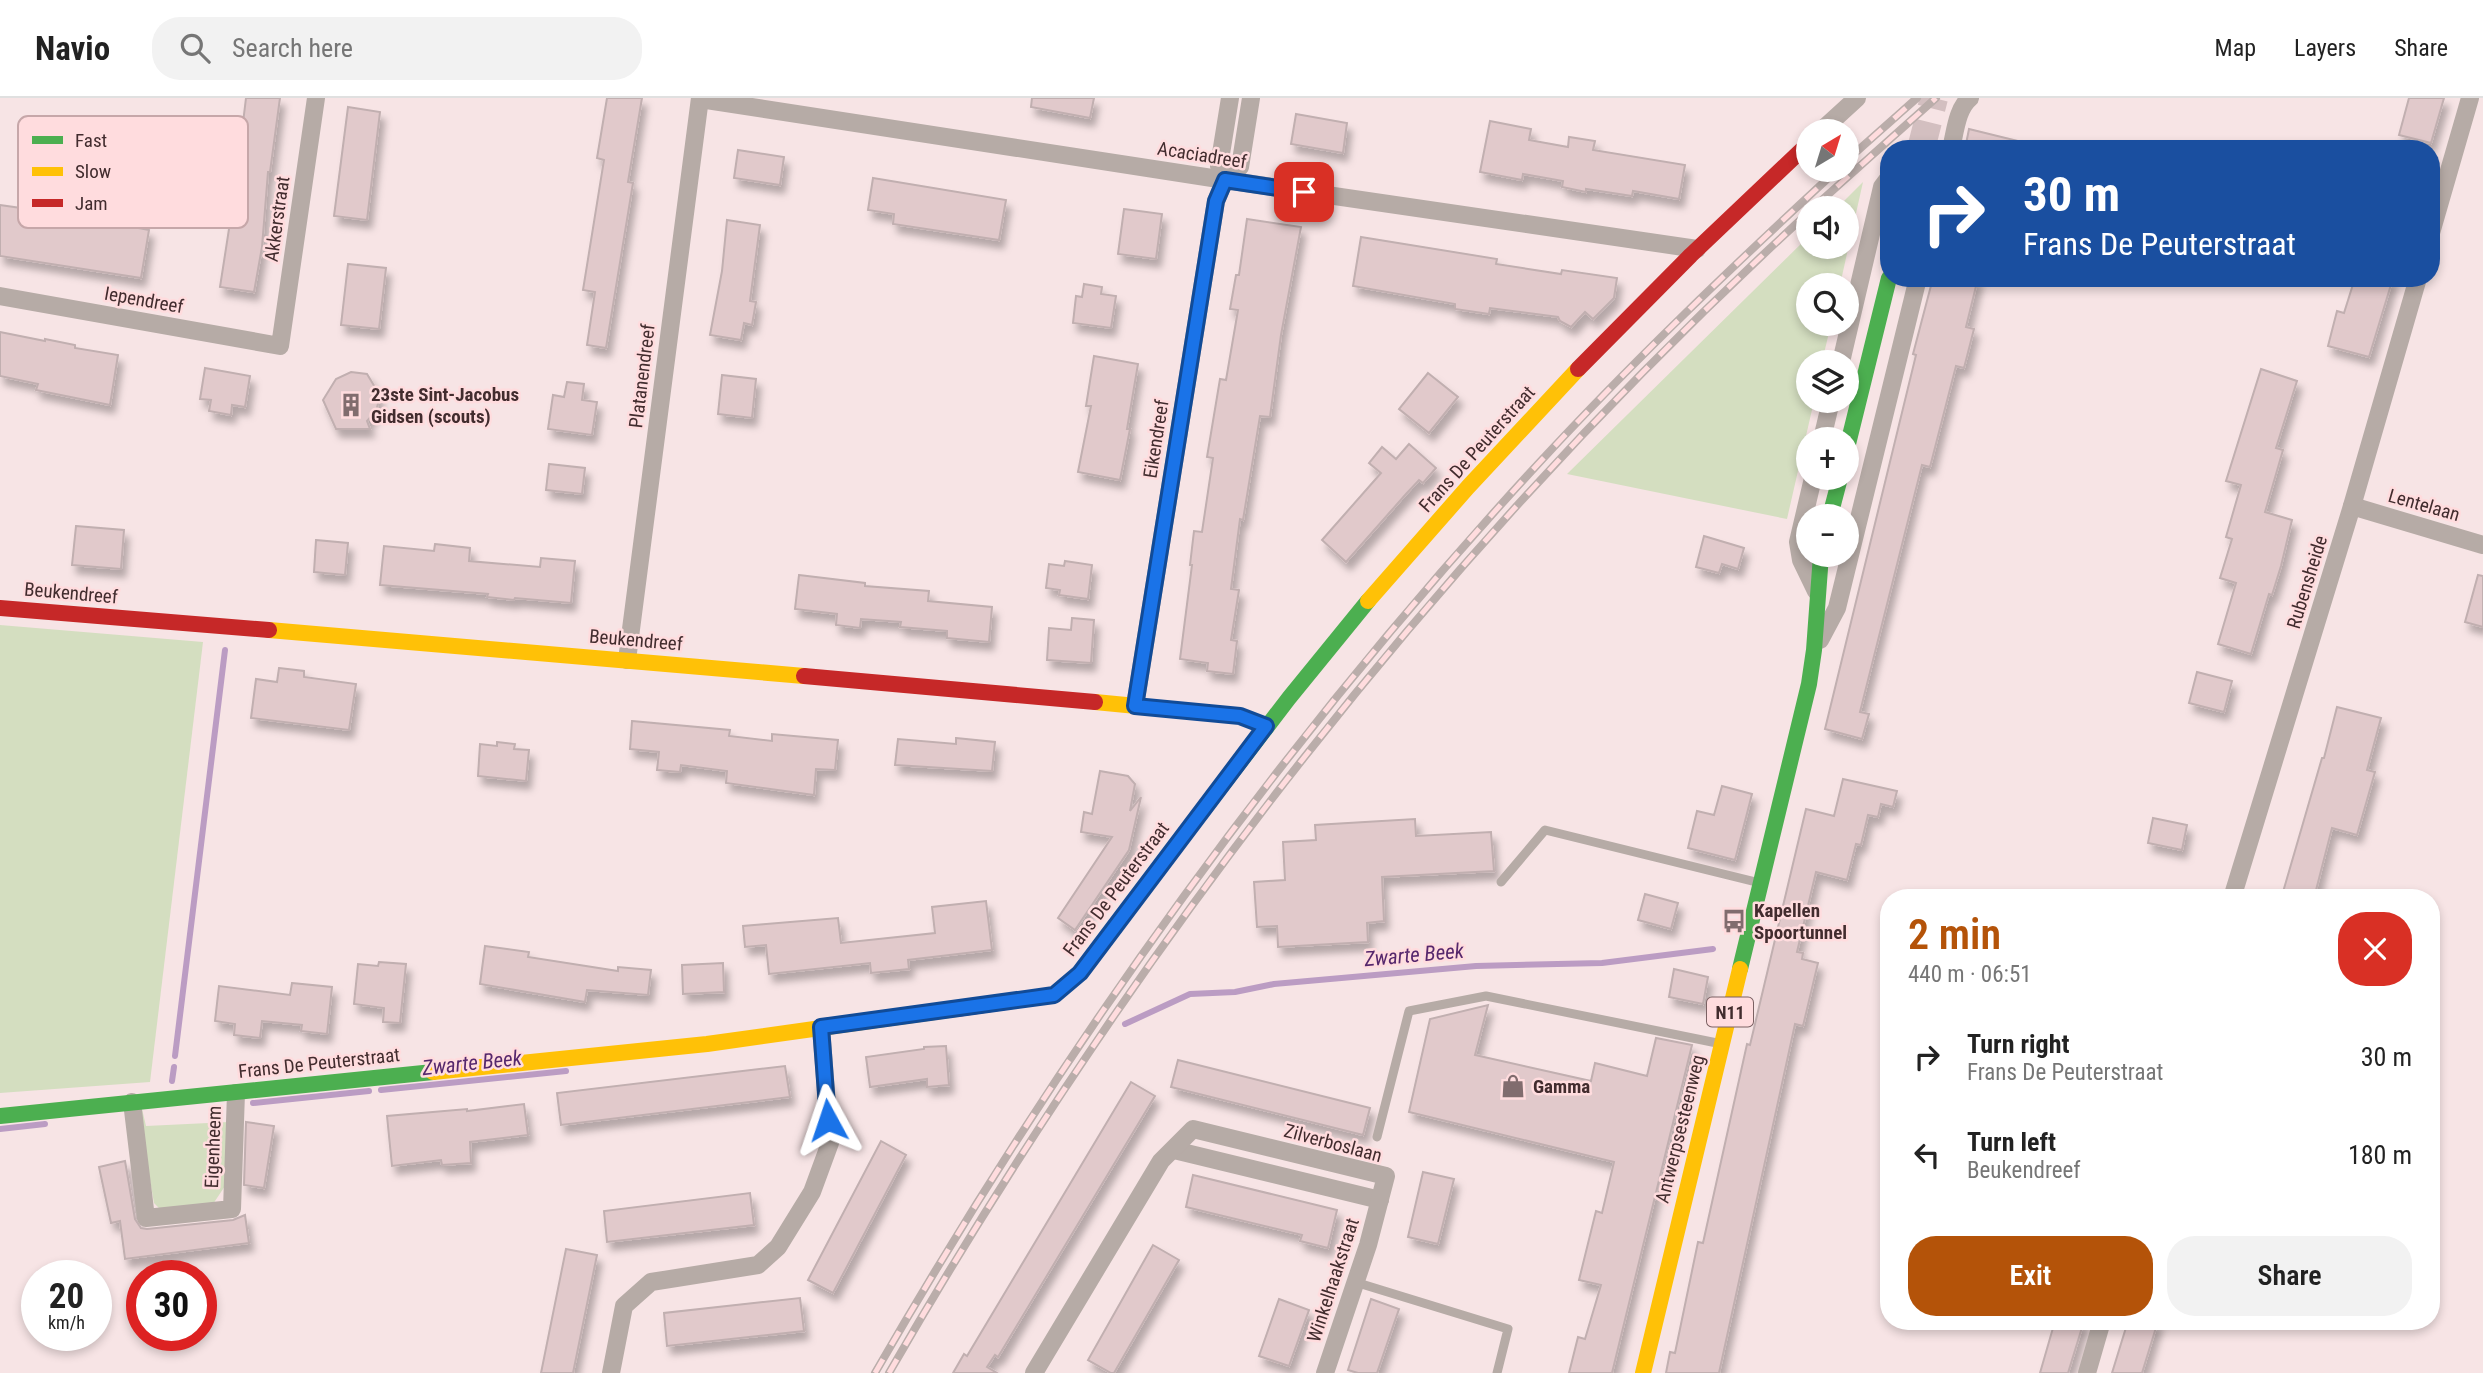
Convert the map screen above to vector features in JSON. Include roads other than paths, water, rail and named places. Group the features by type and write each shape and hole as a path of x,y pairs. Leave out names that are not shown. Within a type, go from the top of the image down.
{"street":[{"name":"Akkerstraat","path":"280,346 316,98"},
{"name":"Eikendreef","path":"1225,180 1219,166 1230,98"},
{"name":"Eikendreef","path":"1135,706 1216,201 1225,180 1240,167 1251,98"},
{"path":"1834,119 1857,98"},
{"path":"2440,202 2470,98"},
{"name":"Acaciadreef","path":"700,99 1697,249"},
{"name":"Platanendreef","path":"627,660 700,99"},
{"path":"1953,140 1957,122 1968,100"},
{"name":"Frans De Peuterstraat","path":"0,1116 707,1044 1054,995 1080,973 1266,726 1363,607 1458,499 1561,387 1697,249 1796,155"},
{"path":"1843,350 1880,195"},
{"path":"1852,427 1887,287"},
{"name":"Antwerpsesteenweg","path":"1814,649 1838,608 1917,287"},
{"name":"Rubensheide","path":"2235,889 2352,506 2415,287"},
{"name":"Iependreef","path":"0,296 280,346"},
{"name":"Antwerpsesteenweg","path":"1810,490 1798,542 1801,561 1818,597"},
{"name":"Lentelaan","path":"2352,506 2483,545"},
{"name":"Antwerpsesteenweg","path":"1643,1373 1809,684 1820,567"},
{"name":"Beukendreef","path":"0,608 627,660 1135,706 1240,716 1266,726"},
{"path":"611,1373 624,1306 651,1282 758,1265 778,1247 812,1192 830,1143 821,1027"},
{"name":"Eigenheem","path":"132,1102 146,1217 169,1217 232,1209 236,1093"},
{"name":"Zilverboslaan","path":"1034,1373 1160,1161 1194,1129 1386,1176 1380,1200"},
{"path":"1174,1150 1380,1200"},
{"name":"Winkelhaakstraat","path":"1325,1373 1380,1200"},
{"path":"2087,1373 2099,1330"}],"lane":[{"path":"1501,882 1545,830 1761,883"},
{"path":"1377,1137 1409,1011 1486,996 1722,1044"},
{"path":"1355,1282 1507,1329 1497,1373"}],"waterway":[{"path":"175,1056 225,650"},
{"name":"Zwarte Beek","path":"1125,1024 1190,994 1235,992 1274,984 1476,966 1602,963 1713,949"},
{"path":"172,1081 174,1067"},
{"name":"Zwarte Beek","path":"381,1090 566,1071"},
{"name":"Zwarte Beek","path":"253,1103 369,1091"},
{"name":"Zwarte Beek","path":"0,1129 45,1124"}],"tunnel":[{"path":"1923,140 1934,98"}],"railway":[{"path":"1859,149 1917,98"},
{"path":"1889,140 1936,98"},
{"path":"1826,196 1880,148"},
{"path":"875,1373 1022,1132 1100,1015 1265,787 1444,569 1538,464 1685,314 1824,182"},
{"path":"889,1373 984,1214 1085,1058 1192,906 1304,758 1422,614 1545,475 1674,341 1796,224"}],"place":[{"name":"23ste Sint-Jacobus Gidsen (scouts)","path":"351,405"},
{"name":"Kapellen Spoortunnel","path":"1734,921"},
{"name":"Gamma","path":"1513,1086"}]}
